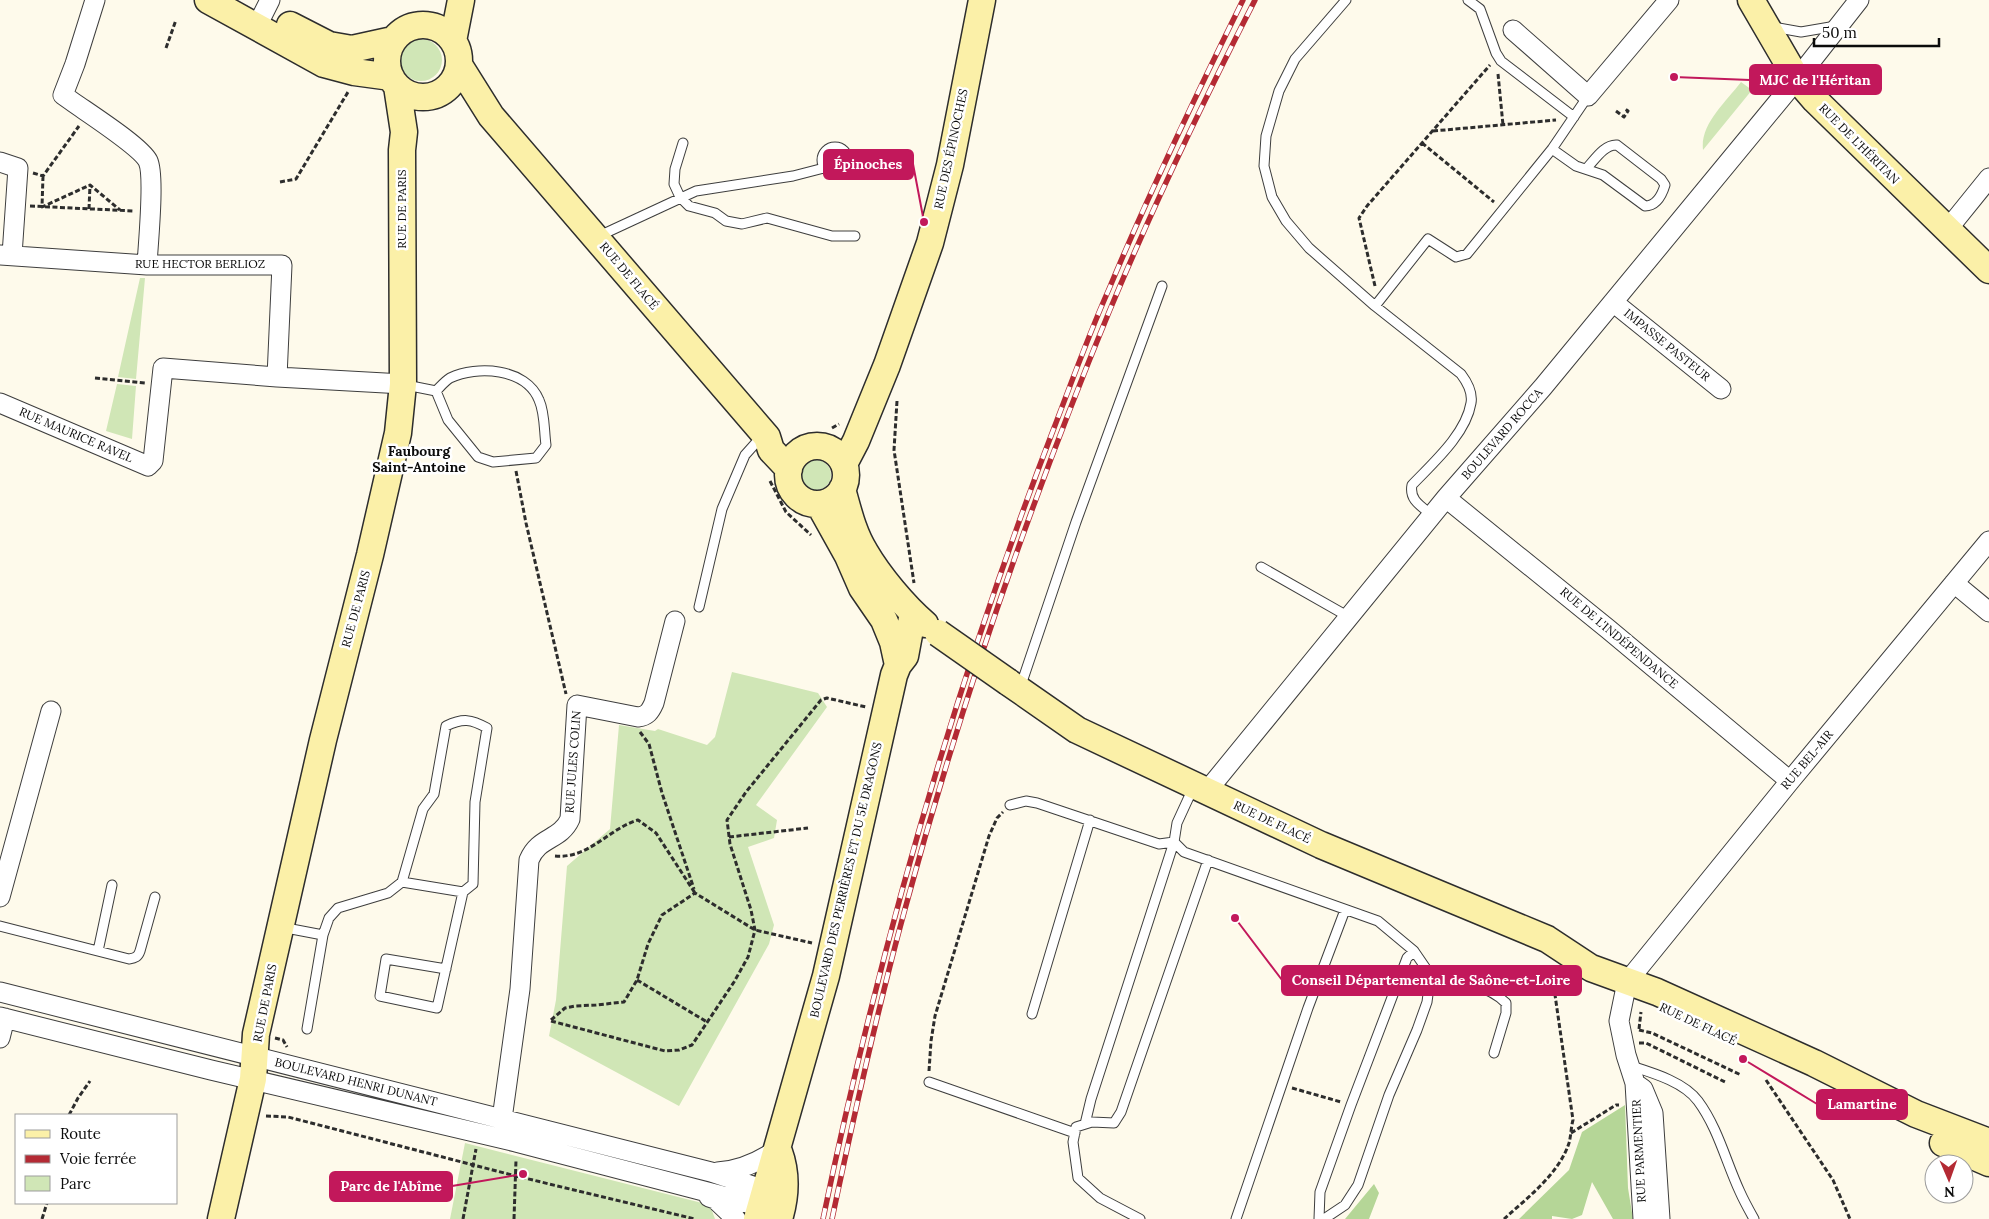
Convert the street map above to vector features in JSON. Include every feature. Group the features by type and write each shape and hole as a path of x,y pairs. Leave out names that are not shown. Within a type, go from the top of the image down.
{"main road":[{"path":"208,0 259,9 329,45 352,49 393,40 412,26 424,25 441,29 456,53"},
{"path":"424,25 446,0"},
{"path":"404,132 437,94 453,81 461,0"},
{"name":"RUE DES ÉPINOCHES","path":"826,453 856,441 887,365 930,242 950,165 982,0"},
{"name":"RUE DE L'HÉRITAN","path":"1751,0 1797,78 1815,100 1989,270"},
{"path":"259,9 324,64 394,82 406,92 416,96 437,94"},
{"path":"393,40 387,58 388,68 394,82"},
{"name":"RUE DE FLACÉ","path":"456,53 491,116 765,436 771,450 789,469"},
{"name":"RUE DE PARIS","path":"221,1219 246,1112 254,1068 256,1034 323,740 398,433 403,384 402,150 404,132 394,82"},
{"name":"RUE DE FLACÉ","path":"437,94 491,116"},
{"path":"765,436 826,453"},
{"path":"826,453 795,457 789,469 788,478 795,494 802,500 819,504 836,497 842,489"},
{"name":"RUE DE FLACÉ","path":"826,453 846,477 842,489 850,517 864,552 924,625"},
{"name":"RUE DE FLACÉ","path":"819,504 848,556 862,588 884,620 893,642 898,665"},
{"name":"RUE DE FLACÉ","path":"848,556 876,591 1077,730 1321,846 1547,939 1591,968 1657,992 1796,1055 1916,1114 1989,1142"},
{"name":"BOULEVARD DES PERRIÈRES ET DU 5E DRAGONS","path":"769,1209 785,1184 783,1163 778,1149 822,993 898,665 924,625"},
{"name":"RUE DE FLACÉ","path":"1626,982 1652,1002 1989,1163"}],"street":[{"path":"95,0 63,96 144,154 149,163 151,182 147,265"},
{"path":"1513,30 1588,96 1669,0"},
{"name":"BOULEVARD ROCCA","path":"1201,788 1349,617 1446,498 1543,387 1860,0"},
{"path":"6,255 15,206 9,165"},
{"path":"1947,230 1989,178"},
{"name":"RUE HECTOR BERLIOZ","path":"6,255 147,265 282,265 277,377"},
{"name":"IMPASSE PASTEUR","path":"1613,302 1721,389"},
{"name":"RUE MAURICE RAVEL","path":"0,402 148,466 153,461 163,368 277,377"},
{"path":"277,377 403,384"},
{"name":"RUE DE L'INDÉPENDANCE","path":"1446,498 1608,629 1790,781"},
{"name":"RUE BEL-AIR","path":"1626,982 1989,541"},
{"path":"1954,583 1989,612"},
{"name":"RUE JULES COLIN","path":"532,853 541,843 566,828 570,819 577,705 626,715 645,716 651,711 657,695 675,622"},
{"path":"0,897 3,873 51,711"},
{"path":"502,1119 520,989 528,870 532,853"},
{"name":"RUE PARMENTIER","path":"1626,982 1619,1021 1635,1083 1643,1219"},
{"name":"BOULEVARD HENRI DUNANT","path":"0,992 479,1134 516,1142 769,1209"},
{"path":"0,1038 3,1018"},
{"name":"BOULEVARD HENRI DUNANT","path":"3,1018 502,1119 711,1172 769,1209"},
{"name":"RUE PARMENTIER","path":"1635,1083 1643,1090 1653,1113 1660,1219"},
{"name":"BOULEVARD HENRI DUNANT","path":"711,1172 741,1168 758,1161 778,1149"},
{"name":"BOULEVARD HENRI DUNANT","path":"684,1187 715,1199 736,1219"}],"lane":[{"path":"1346,0 1295,58 1279,90 1266,136 1264,166 1272,197 1286,221 1310,248 1445,360 1461,374 1469,386 1472,401 1462,429 1412,485 1411,493 1416,502 1432,515"},
{"path":"1468,0 1480,9 1497,57 1574,117"},
{"path":"1766,25 1781,30 1801,32 1839,25"},
{"path":"1377,303 1428,239 1456,257 1467,254 1552,148 1588,96"},
{"path":"683,143 675,169 674,184 680,197 689,206 715,213 726,221 742,224 768,218 832,236 855,236"},
{"path":"1552,148 1576,166 1603,175 1645,206 1651,206 1657,201 1665,185 1661,179 1617,146 1611,145 1605,148 1586,169"},
{"path":"596,238 696,191 793,176 824,168"},
{"path":"1014,686 1162,286"},
{"path":"472,371 504,373 518,378 539,398 546,445 536,458 493,462 478,456 453,427 436,391 449,379 472,371"},
{"path":"403,384 436,391"},
{"path":"699,607 722,509 745,455 765,436"},
{"path":"1261,567 1349,617"},
{"path":"307,1029 323,935 329,918 338,908 388,893 402,882 422,809 434,794 446,726 459,719 476,722 487,728 475,802 473,884 463,892 446,969 437,1008 380,996 386,959 446,969"},
{"path":"1085,1124 1091,1099 1174,842 1177,823 1184,809 1201,788"},
{"path":"1010,805 1026,801 1037,803 1159,844 1174,842"},
{"path":"1032,1014 1090,820"},
{"path":"1174,842 1184,852 1282,885 1378,921 1414,951 1427,970 1430,979 1426,1002 1417,1030 1389,1095 1358,1185 1345,1205 1324,1219"},
{"path":"1140,1219 1100,1198 1078,1178 1073,1142 1076,1127 1092,1122 1114,1123 1121,1112 1208,860"},
{"path":"402,882 463,892"},
{"path":"98,951 112,885"},
{"path":"0,926 129,959 138,956 155,897"},
{"path":"1236,1219 1345,910"},
{"path":"281,927 323,935"},
{"path":"1319,1219 1320,1192 1407,958 1414,951"},
{"path":"1430,979 1460,983 1488,990 1506,1003 1506,1013 1494,1053"},
{"path":"1629,1065 1655,1074 1680,1087 1698,1101 1726,1154 1740,1192 1754,1219"},
{"path":"929,1082 1075,1133"}],"path":[{"path":"166,48 176,20"},
{"path":"1377,303 1359,218 1367,206 1497,57"},
{"path":"1497,57 1503,125"},
{"path":"280,182 296,178 360,73"},
{"path":"1616,111 1624,117 1628,111 1624,108"},
{"path":"42,207 43,176 88,113"},
{"path":"1432,131 1553,121 1574,117"},
{"path":"1422,143 1504,210"},
{"path":"9,165 43,176"},
{"path":"42,207 90,185"},
{"path":"90,185 120,210"},
{"path":"90,185 90,209"},
{"path":"15,206 150,212"},
{"path":"95,378 161,385"},
{"path":"897,395 894,450 914,584"},
{"path":"514,461 526,523 565,693 577,705"},
{"path":"899,527 905,527"},
{"path":"695,893 662,915 648,944 637,980 624,1002 565,1008 551,1021 665,1050 679,1050 692,1045 748,957 755,930 751,910 729,837 727,820 746,792 820,700 827,698 870,708"},
{"path":"626,715 650,744 662,793 695,893"},
{"path":"929,1082 930,1041 935,1016 989,836 997,818 1010,805"},
{"path":"532,853 567,857 601,842 627,824 638,820 656,833 695,893 755,930 832,948"},
{"path":"729,837 808,828"},
{"path":"1504,1219 1535,1190 1558,1164 1569,1143 1573,1120 1547,939"},
{"path":"637,980 708,1022"},
{"path":"1639,1030 1652,1033 1741,1076"},
{"path":"1638,1043 1646,1043 1725,1082"},
{"path":"1766,1080 1833,1180 1850,1219"},
{"path":"69,1114 90,1081"},
{"path":"1282,1085 1351,1105"},
{"path":"1571,1133 1616,1105 1636,1102"},
{"path":"246,1112 267,1117 288,1117 516,1176 695,1219"},
{"path":"463,1219 479,1134"},
{"path":"514,1219 516,1142"},
{"path":"42,1219 47,1204"}],"green space":[{"path":"417,39 425,39 436,45 442,60 436,75 425,81 417,81 406,75 400,64 400,56 406,45"},
{"path":"1741,82 1752,90 1703,150 1703,140 1710,122"},
{"path":"140,278 145,278 136,379 118,377"},
{"path":"117,384 136,386 132,439 106,431"},
{"path":"816,460 827,464 831,475 827,486 816,490 805,486 801,475 805,464"},
{"path":"732,672 818,693 827,707 756,805 777,820 774,838 748,847 774,925 769,944 679,1106 549,1036 556,1000 567,866 610,829 619,725 655,731 658,729 707,745 715,737"},
{"path":"1625,1105 1628,1188 1633,1219 1613,1219 1592,1182 1582,1215 1572,1219 1552,1216 1552,1219 1519,1219 1569,1170 1582,1132"},
{"path":"465,1143 710,1205 715,1219 450,1219"},
{"path":"1374,1184 1379,1193 1369,1219 1345,1219"}],"railway":[{"path":"823,1219 845,1118 895,918 922,819 984,622 1018,525 1094,323 1157,180 1243,0"},
{"path":"832,1219 866,1063 905,909 949,757 998,607 1051,459 1109,312 1179,154 1255,0"}],"place":[{"name":"MJC de l'Héritan","path":"1674,77"},
{"name":"Épinoches","path":"924,222"},
{"name":"Conseil Départemental de Saône-et-Loire","path":"1235,918"},
{"name":"Lamartine","path":"1743,1059"},
{"name":"Parc de l'Abîme","path":"523,1174"}],"district":[{"name":"Faubourg Saint-Antoine","path":"419,460"}]}
